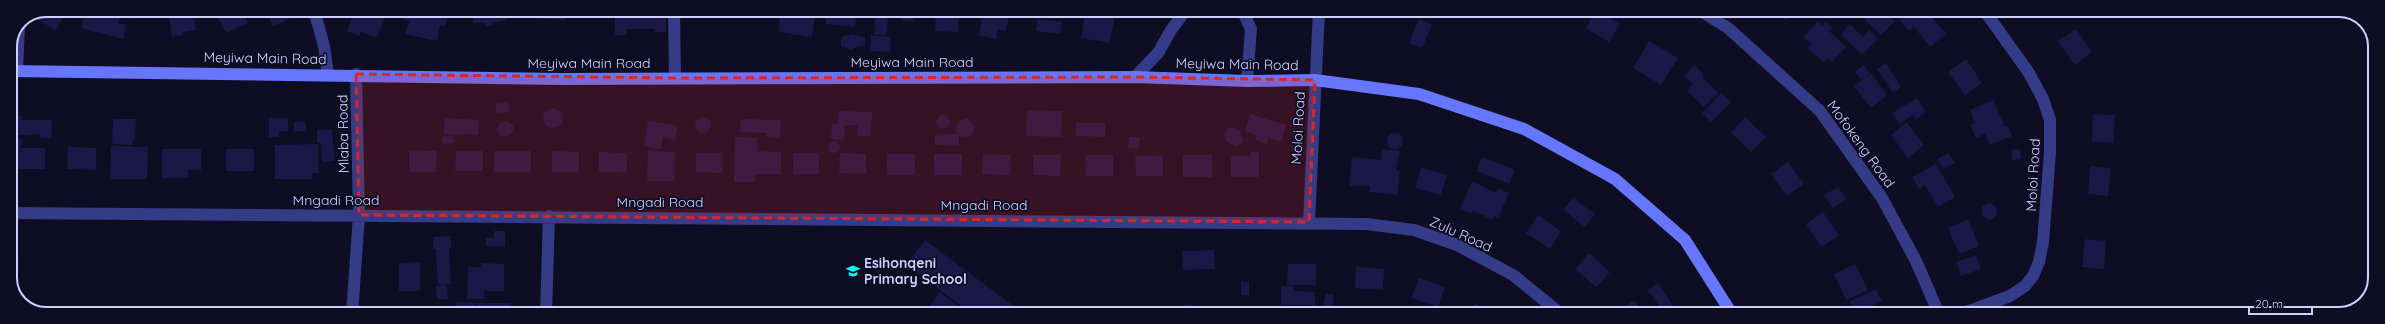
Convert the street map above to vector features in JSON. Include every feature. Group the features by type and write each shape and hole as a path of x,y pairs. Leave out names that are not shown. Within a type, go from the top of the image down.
{"street":[{"path":"316,17 324,46 328,74"},
{"path":"674,17 675,78"},
{"path":"1135,77 1158,53 1179,17"},
{"path":"1245,17 1251,29 1247,81"},
{"name":"Moloi Road","path":"1309,222 1319,17"},
{"name":"Mofokeng Road","path":"1710,17 1728,28 1820,111 1882,198 1916,261 1936,307"},
{"name":"Moloi Road","path":"1980,307 2010,296 2025,286 2033,276 2039,262 2043,242 2050,153 2050,120 2043,99 2029,73 1989,17"},
{"name":"Meyiwa Main Road","path":"17,71 356,74 554,79 1135,77 1247,81 1316,80 1419,94 1524,129 1614,179 1685,240 1728,307"},
{"name":"Mlaba Road","path":"352,307 359,215 356,74"},
{"name":"Mngadi Road","path":"17,213 1309,222"},
{"path":"546,307 549,216"},
{"name":"Zulu Road","path":"1309,222 1366,224 1421,232 1457,245 1513,275 1552,307"}],"highlighted area":[{"path":"356,74 675,78 1135,77 1315,80 1309,222 359,215"}],"building":[{"path":"63,17 56,30 36,19"},
{"path":"84,17 120,17 118,23 127,25 123,39 81,28"},
{"path":"169,17 193,17 196,30 183,32 183,35 172,37"},
{"path":"218,17 245,17 248,23 226,33"},
{"path":"269,17 293,17 273,26"},
{"path":"352,17 385,17 377,38 361,31 359,36 347,31"},
{"path":"404,17 447,17 445,26 440,25 437,41 405,34 410,21 403,20"},
{"path":"473,17 506,17 506,20 492,23 493,26 486,26 486,23 473,23"},
{"path":"532,17 565,17 565,20"},
{"path":"615,17 666,17 666,32 655,32 655,29 627,29 627,35 615,35"},
{"path":"780,17 815,17 812,37 778,32"},
{"path":"826,17 856,17 855,27 825,24"},
{"path":"875,17 888,17 886,35 874,34"},
{"path":"902,17 913,17 913,21 901,20"},
{"path":"936,17 959,17 958,32 935,31"},
{"path":"982,17 1009,18 1006,31 998,29 996,39 979,36"},
{"path":"1085,17 1114,17 1110,43 1081,38"},
{"path":"1592,17 1608,17 1620,24 1609,42 1586,28"},
{"path":"1862,17 1891,17 1895,21 1881,35"},
{"path":"1903,17 1932,17 1946,34 1930,47 1914,27 1909,31 1899,20"},
{"path":"1037,19 1062,22 1060,34 1036,31"},
{"path":"1419,19 1432,25 1422,48 1409,43"},
{"path":"1818,21 1822,26 1826,22 1832,28 1829,31 1846,47 1832,62 1828,58 1824,63 1808,48 1811,44 1803,37"},
{"path":"1850,24 1863,37 1869,30 1878,39 1862,55 1841,34"},
{"path":"2076,29 2092,52 2075,65 2058,41"},
{"path":"852,34 865,38 865,46 859,46 851,50 841,46 841,37"},
{"path":"871,35 891,37 890,52 870,51"},
{"path":"1649,41 1678,58 1661,85 1633,68"},
{"path":"1966,59 1982,83 1965,95 1948,72"},
{"path":"1886,63 1901,87 1893,93 1877,69"},
{"path":"1694,65 1704,74 1702,76 1718,93 1704,107 1687,91 1693,84 1684,76"},
{"path":"1864,65 1870,73 1861,80 1855,72"},
{"path":"1871,73 1887,95 1871,108 1854,86"},
{"path":"1721,93 1731,102 1711,122 1702,113"},
{"path":"1917,98 1926,112 1915,120 1913,115 1900,124 1892,113"},
{"path":"1993,100 2005,127 2008,126 2012,136 1990,145 1985,134 1976,138 1970,125 1975,123 1970,110"},
{"path":"508,102 510,112 497,114 495,104"},
{"path":"553,108 560,111 563,118 560,125 553,128 546,125 543,118 546,111"},
{"path":"1027,110 1062,111 1061,137 1026,136"},
{"path":"839,111 872,112 871,136 857,136 858,125 845,125 844,140 831,139 832,124 838,124"},
{"path":"1250,114 1286,125 1281,142 1268,138 1267,144 1255,140 1256,135 1245,131"},
{"path":"2093,114 2115,115 2113,143 2092,141"},
{"path":"940,115 946,115 950,119 950,125 946,129 940,129 936,125 936,119"},
{"path":"17,116 21,116 21,120 52,120 51,138 40,138 40,134 17,136"},
{"path":"703,117 710,122 711,125 706,132 703,133 696,128 695,125 700,118"},
{"path":"1745,117 1766,137 1751,152 1731,133"},
{"path":"269,118 288,118 288,131 279,131 279,137 269,137"},
{"path":"445,118 479,120 478,135 444,134"},
{"path":"968,118 975,127 971,136 962,138 959,135 959,146 935,145 935,134 958,134 955,131 958,121"},
{"path":"113,119 136,119 135,139 133,139 133,145 112,144"},
{"path":"741,119 781,120 780,138 767,138 767,133 740,132"},
{"path":"507,121 513,125 513,132 507,137 499,136 497,129 500,123"},
{"path":"648,121 678,126 675,140 663,137 661,149 644,146"},
{"path":"294,122 305,122 306,131 294,131"},
{"path":"1907,122 1924,145 1908,158 1891,135"},
{"path":"1076,123 1105,123 1105,137 1076,136"},
{"path":"1233,127 1240,131 1244,142 1236,147 1226,141 1224,134 1227,129"},
{"path":"317,130 332,130 335,161 322,162 321,143 317,143"},
{"path":"1392,133 1398,133 1403,138 1401,147 1398,149 1392,149 1387,144 1387,138"},
{"path":"452,135 454,143 443,144 442,137"},
{"path":"17,137 22,141 22,145 17,149"},
{"path":"735,137 757,138 757,151 781,152 781,174 755,174 755,182 734,182"},
{"path":"1129,137 1140,137 1139,149 1128,148"},
{"path":"834,141 838,143 840,147 838,151 834,153 830,151 828,147 830,143"},
{"path":"318,144 319,173 312,173 312,179 275,179 275,145"},
{"path":"111,146 148,147 147,179 110,179"},
{"path":"68,147 96,148 96,170 67,169"},
{"path":"18,148 45,148 45,169 18,169"},
{"path":"162,149 201,149 201,170 188,170 188,178 162,178"},
{"path":"226,149 254,149 254,171 226,171"},
{"path":"1382,149 1400,151 1396,171 1400,171 1397,195 1369,192 1370,186 1349,186 1352,157 1381,160"},
{"path":"2012,149 2020,149 2021,159 2012,160"},
{"path":"409,150 437,151 436,172 409,172"},
{"path":"456,151 483,151 483,171 455,171"},
{"path":"494,151 531,151 531,172 494,172"},
{"path":"552,151 579,152 579,172 552,172"},
{"path":"648,151 675,152 674,181 647,181"},
{"path":"599,152 627,153 627,173 599,172"},
{"path":"1250,152 1259,152 1259,177 1231,177 1231,156 1250,156"},
{"path":"696,153 723,153 722,173 696,172"},
{"path":"793,153 819,153 819,174 793,174"},
{"path":"840,153 866,154 866,174 839,173"},
{"path":"1949,153 1955,163 1943,169 1937,159"},
{"path":"887,154 915,154 915,175 887,175"},
{"path":"934,154 962,154 962,175 934,175"},
{"path":"983,154 1011,155 1010,175 982,174"},
{"path":"1033,155 1061,155 1060,176 1033,175"},
{"path":"1086,155 1113,155 1113,176 1085,176"},
{"path":"1163,155 1163,176 1136,176 1135,156"},
{"path":"1183,155 1212,155 1212,177 1183,177"},
{"path":"1482,157 1515,170 1509,184 1476,171"},
{"path":"1788,162 1804,184 1787,196 1771,174"},
{"path":"1936,164 1955,197 1938,207 1925,185 1919,189 1912,177"},
{"path":"2090,166 2111,168 2108,196 2088,194"},
{"path":"1421,168 1447,175 1441,195 1415,188"},
{"path":"1472,181 1495,193 1498,188 1509,193 1498,218 1494,216 1492,220 1473,210 1471,214 1460,209"},
{"path":"1838,187 1846,199 1833,208 1824,195"},
{"path":"1573,198 1595,214 1585,227 1563,210"},
{"path":"1990,203 1997,208 1996,216 1990,220 1982,216 1982,207"},
{"path":"1823,212 1839,235 1822,247 1806,224"},
{"path":"1538,215 1561,231 1550,249 1526,233"},
{"path":"1968,219 1979,246 1959,254 1948,228"},
{"path":"494,231 505,231 505,246 486,246 486,238 494,238"},
{"path":"451,236 451,248 449,248 451,284 438,285 436,249 433,249 433,237"},
{"path":"2085,239 2106,241 2104,269 2082,267"},
{"path":"925,240 1015,307 963,307 906,265"},
{"path":"1214,250 1215,269 1183,270 1182,251"},
{"path":"1589,253 1610,272 1596,287 1575,269"},
{"path":"1976,255 1981,269 1961,276 1956,262"},
{"path":"420,262 420,291 399,291 399,263"},
{"path":"481,263 504,264 504,291 484,291 484,299 467,299 468,267 481,267"},
{"path":"1288,264 1316,264 1316,285 1287,285"},
{"path":"1855,264 1868,290 1846,300 1834,274"},
{"path":"1356,267 1384,269 1383,290 1355,288"},
{"path":"1419,278 1445,287 1438,307 1411,298"},
{"path":"1241,282 1249,282 1249,295 1241,295"},
{"path":"1658,283 1674,307 1660,307 1648,290"},
{"path":"447,285 448,299 437,299 436,286"},
{"path":"1281,286 1293,286 1293,291 1315,292 1315,305 1281,305"},
{"path":"1876,290 1882,301 1868,307 1852,307 1850,301"},
{"path":"939,292 959,307 929,307"},
{"path":"1326,294 1334,294 1332,307 1323,307"},
{"path":"1634,300 1639,307 1624,307"},
{"path":"456,302 476,303 476,307 456,307"},
{"path":"477,303 511,303 511,307 477,307"},
{"path":"1475,303 1482,307 1473,307"},
{"path":"1191,304 1192,307 1184,307 1184,305"}],"place":[{"name":"Esihonqeni Primary School","path":"853,271"}]}
